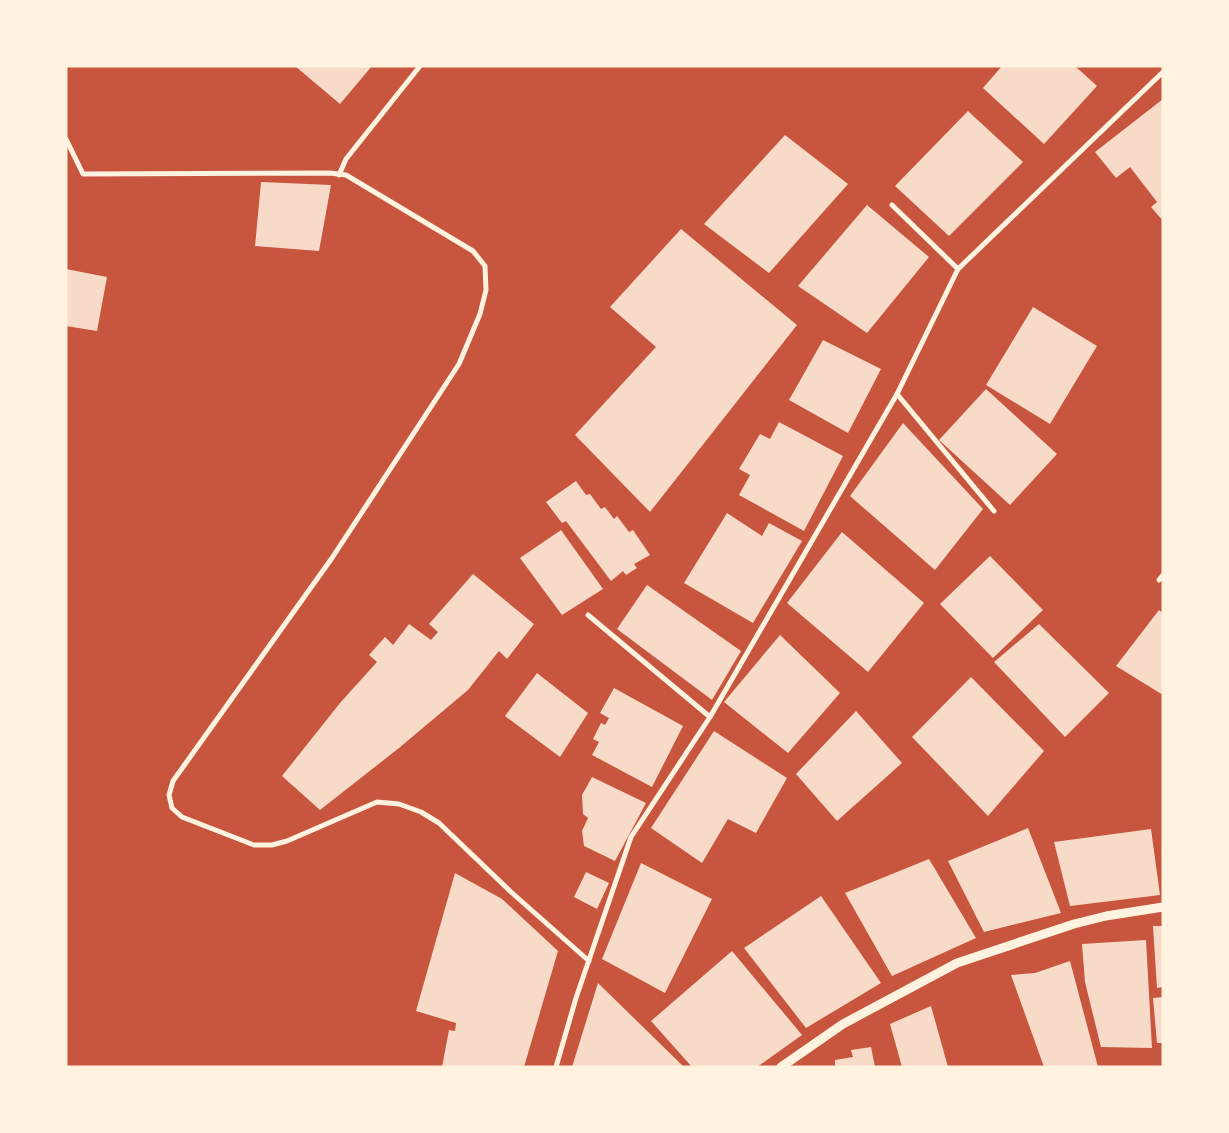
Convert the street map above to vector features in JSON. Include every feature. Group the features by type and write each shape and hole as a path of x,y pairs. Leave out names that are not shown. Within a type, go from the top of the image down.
{"street":[{"path":"340,175 346,159 420,66"},
{"path":"556,1067 589,960 631,837 710,717 897,394 958,269 1163,72"},
{"path":"66,139 83,174 330,173 346,176 473,251 485,266 486,290 480,314 459,364 342,542 173,781 169,795 172,808 182,817 254,845 272,845 287,842 377,802 399,804 421,812 439,823 511,892 589,960"},
{"path":"892,205 958,269"},
{"path":"897,394 994,511"},
{"path":"1159,580 1163,574"},
{"path":"588,615 710,717"},
{"path":"781,1067 793,1062 843,1024 957,963 1074,924 1106,916 1163,907"}],"building":[{"path":"295,66 372,66 340,104"},
{"path":"1002,66 1075,66 1097,86 1044,144 983,88"},
{"path":"1163,99 1163,221 1151,207 1157,202 1130,167 1116,178 1095,152"},
{"path":"968,111 1023,162 949,236 895,186"},
{"path":"785,135 848,184 769,273 704,224"},
{"path":"261,182 331,185 319,251 255,246"},
{"path":"867,205 929,257 867,333 798,286"},
{"path":"681,229 797,325 650,512 575,435 656,347 610,307"},
{"path":"66,269 107,277 97,331 66,326"},
{"path":"1033,307 1097,346 1050,424 986,385"},
{"path":"823,340 881,369 848,433 789,400"},
{"path":"986,389 1057,454 1010,505 939,440"},
{"path":"779,422 843,456 804,531 739,495 750,475 739,469 760,434 770,439"},
{"path":"903,423 983,509 935,570 850,496"},
{"path":"576,481 586,495 590,494 601,509 605,507 614,519 617,516 629,532 633,530 650,555 634,564 637,568 626,575 623,571 611,581 566,521 562,523 546,502"},
{"path":"727,513 762,536 769,523 802,541 753,623 684,583"},
{"path":"561,530 603,589 562,615 520,558"},
{"path":"842,532 924,603 868,672 787,603"},
{"path":"990,556 1043,610 993,658 940,604"},
{"path":"473,574 534,624 507,659 499,651 468,690 399,748 320,810 282,776 340,703 377,662 369,655 385,637 393,645 409,624 431,640 438,632 429,624"},
{"path":"647,585 741,651 712,700 617,629"},
{"path":"1159,610 1163,613 1163,695 1116,666"},
{"path":"1039,624 1109,693 1065,737 994,662"},
{"path":"780,635 840,693 788,753 724,702"},
{"path":"537,673 588,713 560,757 505,716"},
{"path":"971,677 1044,751 988,816 912,737"},
{"path":"614,688 683,726 652,787 592,755 599,742 593,739 601,723 605,725 609,718 600,713"},
{"path":"856,711 902,763 837,821 796,774"},
{"path":"714,731 787,778 756,833 728,819 702,863 651,828"},
{"path":"592,777 646,803 615,861 584,846 582,831 588,818 583,814 582,795"},
{"path":"1028,828 1061,913 984,932 948,861"},
{"path":"1151,829 1160,895 1070,906 1054,842"},
{"path":"929,859 976,938 892,976 845,893"},
{"path":"641,863 712,899 665,993 602,959"},
{"path":"586,872 609,883 597,909 574,897"},
{"path":"455,873 502,899 558,951 524,1067 442,1067 449,1030 455,1031 456,1023 416,1011"},
{"path":"821,896 881,983 806,1028 744,948"},
{"path":"1153,926 1163,926 1163,987 1157,988"},
{"path":"1146,940 1152,1048 1101,1047 1085,982 1082,944"},
{"path":"732,951 802,1035 757,1067 692,1067 651,1021"},
{"path":"1070,961 1098,1067 1044,1067 1011,975 1035,973"},
{"path":"598,983 684,1067 572,1067"},
{"path":"1163,997 1163,1043 1157,1043 1153,998"},
{"path":"931,1006 948,1067 902,1067 890,1024"},
{"path":"871,1047 875,1067 835,1067 835,1060 853,1057 851,1050"}]}
